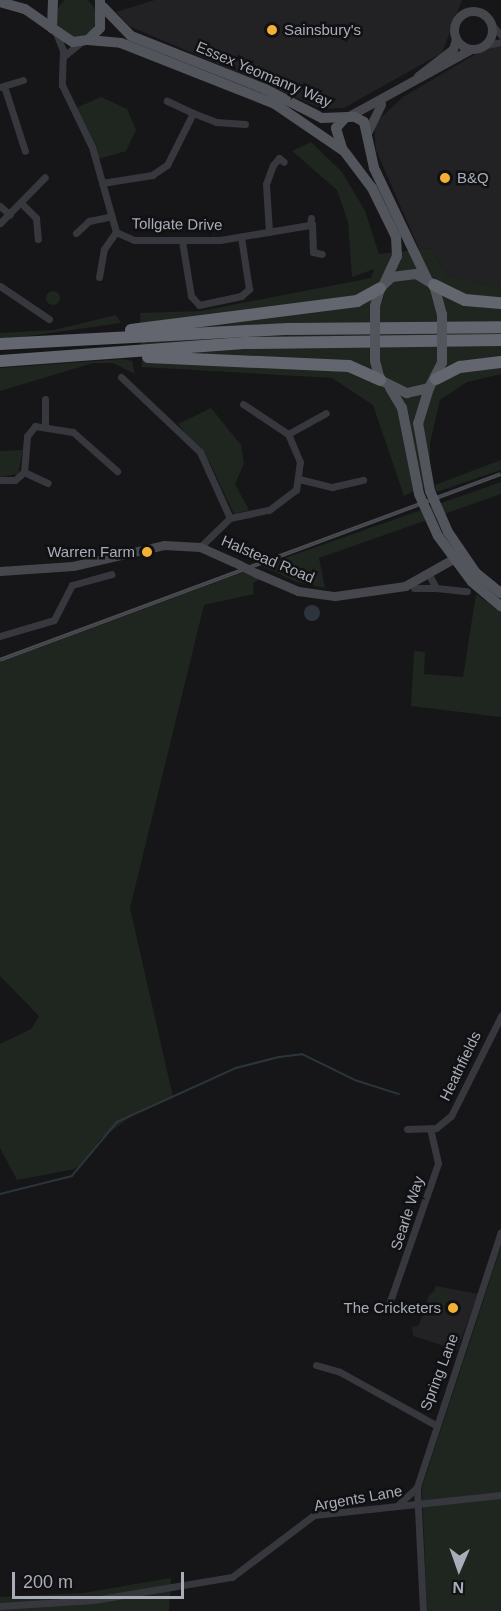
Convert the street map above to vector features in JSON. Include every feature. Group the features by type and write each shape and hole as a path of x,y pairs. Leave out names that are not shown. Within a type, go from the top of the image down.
{"highway":[{"path":"431,282 465,300 501,303"},
{"path":"82,339 357,301 383,285"},
{"path":"0,344 82,339 501,327"},
{"path":"0,361 247,343 501,340"},
{"path":"69,356 349,366 385,384"},
{"path":"433,384 460,367 501,362"}],"main road":[{"path":"53,0 54,30"},
{"name":"Essex Yeomanry Way","path":"0,2 26,9 54,30 85,40 121,43 260,98 302,119 344,151 372,188 396,237 397,256 383,285"},
{"path":"85,40 100,28 101,2"},
{"name":"Essex Yeomanry Way","path":"101,2 130,36 265,89 322,118 360,119 368,131"},
{"path":"344,151 336,128 345,118"},
{"path":"368,131 374,168 431,282 442,314 442,362 418,423 425,492"},
{"path":"431,282 405,273 383,285 375,306 375,361 385,384 402,408 425,492 453,559 501,606"},
{"path":"385,384 407,393 433,384"},
{"path":"443,534 476,573 501,593"}],"street":[{"path":"368,131 376,108 412,83 453,49 456,39 454,26 471,0"},
{"path":"477,0 483,13 501,35"},
{"path":"464,13 483,13"},
{"path":"486,45 492,26"},
{"name":"Tollgate Drive","path":"54,30 63,56 62,85 92,147 108,217 116,232 134,240 182,241 241,237 312,221 313,252"},
{"path":"456,39 471,49"},
{"path":"63,56 85,40"},
{"path":"345,118 471,49 501,42"},
{"path":"23,80 2,87 25,150"},
{"path":"167,101 193,113 235,127 245,124"},
{"path":"102,183 160,171 193,113"},
{"path":"269,232 266,184 282,160"},
{"path":"0,223 45,177"},
{"path":"21,203 36,218 38,239"},
{"path":"0,206 9,215"},
{"path":"76,233 89,221 108,217"},
{"path":"99,278 104,249 116,232"},
{"path":"182,241 191,297 200,305 241,296 249,289 241,237"},
{"path":"307,259 313,252 322,254"},
{"path":"0,286 49,319"},
{"path":"121,377 200,452 230,518"},
{"path":"45,399 45,426"},
{"path":"200,547 230,518 277,506 296,490 300,462 288,434 243,404"},
{"path":"288,434 327,413"},
{"path":"0,480 15,480 24,472 27,436 35,426 73,432 117,471"},
{"path":"299,479 332,487 362,481 360,471"},
{"path":"24,472 48,483"},
{"name":"Halstead Road","path":"0,571 73,566 153,547 200,547 256,573 321,596 405,586 453,559"},
{"path":"428,573 436,588"},
{"path":"0,636 54,620 72,585 112,574"},
{"path":"414,588 467,591"},
{"name":"Heathfields","path":"430,1129 451,1116 501,1016"},
{"path":"406,1129 430,1129"},
{"name":"Searle Way","path":"389,1304 438,1163 430,1129"},
{"name":"Spring Lane","path":"423,1611 417,1487 434,1424 501,1232"},
{"path":"316,1365 340,1372 434,1424"},
{"path":"399,1504 417,1487"},
{"name":"Argents Lane","path":"0,1606 94,1600 232,1577 314,1515 419,1501 501,1495"}],"shaded area":[{"path":"76,-3 84,-2 90,3 95,9 95,25 90,31 84,36 76,37 68,36 62,31 57,25 56,17 57,9 62,3 68,-2"},
{"path":"155,0 462,0 442,53 344,108 323,109 129,26 116,12"},
{"path":"501,39 501,288 447,275 430,248 419,249 376,150 374,124 403,97"},
{"path":"101,97 127,109 136,130 126,151 98,159 76,108"},
{"path":"311,142 342,172 365,211 379,254 430,248 447,275 501,288 501,374 467,382 440,400 430,443 430,484 404,496 373,405 332,378 142,367 140,313 201,311 371,278 374,269 352,277 348,222 337,190 292,151"},
{"path":"50,291 56,291 60,298 56,305 50,305 46,301 46,295"},
{"path":"116,315 121,323 0,340 0,333 54,330"},
{"path":"124,359 132,361 135,374 113,363 93,363 0,391 0,368"},
{"path":"211,408 241,445 244,463 235,484 249,510 234,514 210,463 178,424"},
{"path":"23,450 18,474 0,477 0,451"},
{"path":"501,460 501,470 436,492 435,485"},
{"path":"501,482 501,494 319,558 325,588 297,582 262,566"},
{"path":"244,572 259,580 253,583 254,594 204,605 130,908 173,1097 133,1115 99,1140 92,1154 75,1169 17,1180 0,1148 0,1044 31,1029 39,1016 0,976 0,662"},
{"path":"476,594 501,612 501,717 411,706 414,651 425,652 424,674 463,677"},
{"path":"309,605 315,605 320,613 318,619 309,621 304,616 304,610"},
{"path":"501,1247 501,1611 427,1611 422,1487"},
{"path":"436,1286 478,1294 457,1350 413,1336 412,1327 418,1326"},
{"path":"438,1291 446,1294 449,1302 446,1310 438,1313 430,1310 427,1302 430,1294"},
{"path":"171,1578 169,1611 0,1611 0,1597 83,1593"}],"waterway":[{"path":"0,1194 72,1176 117,1122 236,1068 279,1057 302,1054 355,1080 399,1094"}],"railway":[{"path":"0,660 501,474"}],"place":[{"name":"Sainsbury's","path":"272,30"},
{"name":"B&Q","path":"445,178"},
{"name":"Warren Farm","path":"147,552"},
{"name":"The Cricketers","path":"453,1308"}]}
